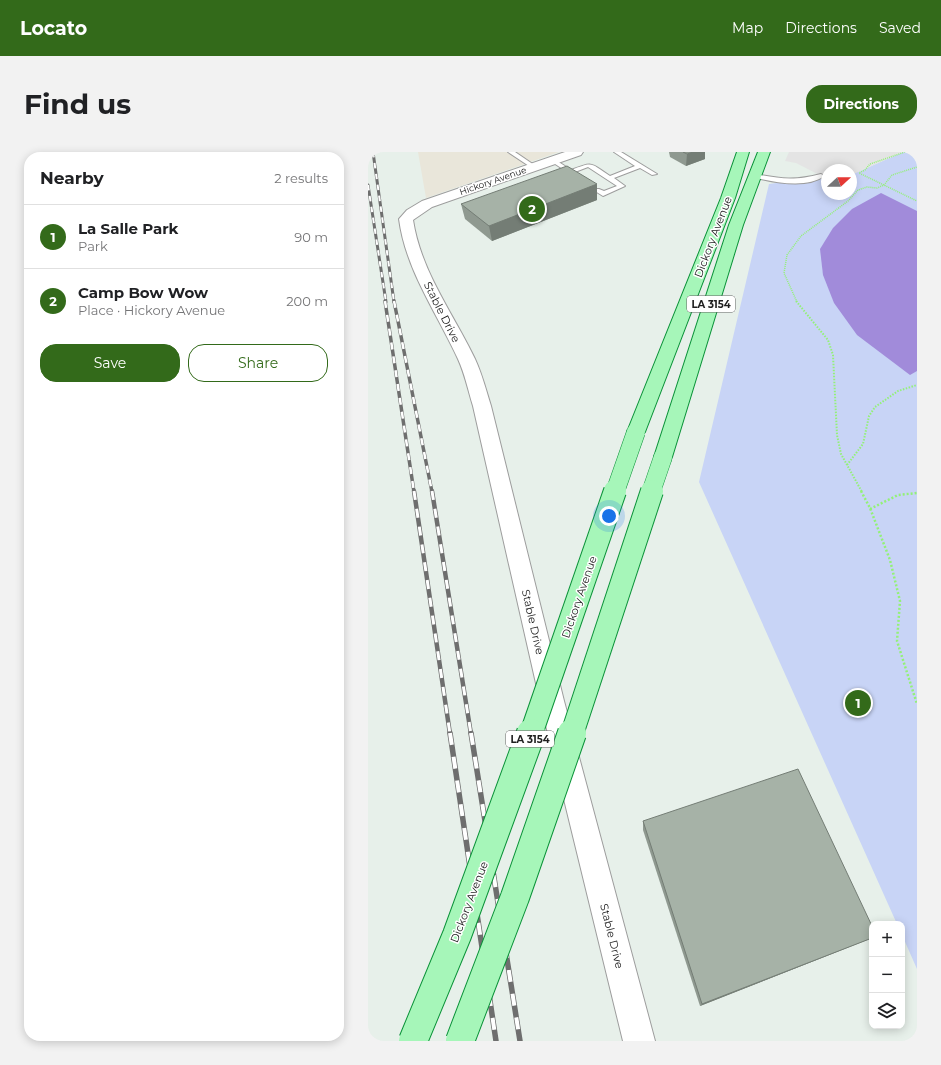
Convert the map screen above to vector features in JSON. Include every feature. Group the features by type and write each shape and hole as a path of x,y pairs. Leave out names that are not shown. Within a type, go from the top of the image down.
{"main road":[{"name":"Dickory Avenue","path":"413,1041 457,935 522,760 636,432 728,198 743,152"},
{"name":"Dickory Avenue","path":"460,1041 492,962 563,759 663,457 736,225 764,152"}],"street":[{"name":"Hickory Avenue","path":"412,214 427,204 577,152"},
{"name":"Stable Drive","path":"412,214 406,219 407,230 418,265 468,361 482,406 552,701 639,1041"}],"lane":[{"path":"511,152 534,167"},
{"path":"616,152 654,174"},
{"path":"552,160 582,180"},
{"path":"570,172 589,165 622,186 603,194 597,190"},
{"path":"610,178 640,166"},
{"path":"755,176 788,182 802,182 821,176"}],"path":[{"path":"905,152 888,160 870,164 865,170 859,173 917,201"},
{"path":"917,167 892,175 884,185 877,188 867,187 858,190 848,201 801,236 787,255 784,273 794,300 828,340 833,355 838,435 841,454 869,505 890,560 900,601 897,642 917,704"},
{"path":"847,464 863,444 869,416 875,407 898,391 917,385"},
{"path":"870,508 898,495 917,493"},
{"path":"869,505 875,507"}],"shaded area":[{"path":"418,152 559,152 426,198"},
{"path":"789,152 903,152 857,172 857,164 821,164 821,176 796,163 785,161"},
{"path":"903,152 917,152 917,969 905,942 905,921 896,921 699,482 769,184 821,177 821,200 857,200 858,172"},
{"path":"881,193 917,211 917,371 910,375 857,335 834,303 823,275 820,249 833,228 852,209"}],"building":[{"path":"567,166 597,184 489,226 461,204"},
{"path":"798,769 870,921 869,939 702,1004 643,821"}],"railway":[{"path":"373,152 394,302"},
{"path":"368,185 386,302"},
{"path":"385,301 414,492"},
{"path":"394,301 432,492"},
{"path":"414,491 450,734"},
{"path":"432,491 471,734"},
{"path":"450,733 496,1041"},
{"path":"471,733 520,1041"}],"place":[{"name":"Camp Bow Wow","path":"532,209"},
{"name":"La Salle Park","path":"858,703"}]}
